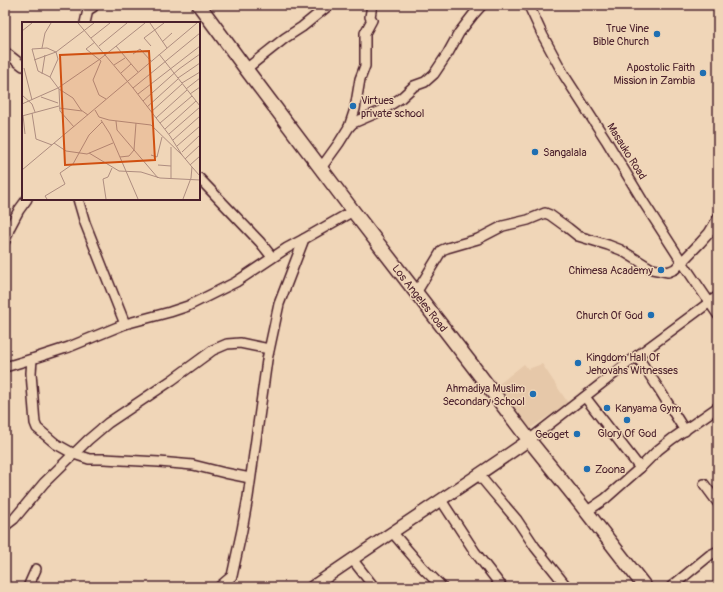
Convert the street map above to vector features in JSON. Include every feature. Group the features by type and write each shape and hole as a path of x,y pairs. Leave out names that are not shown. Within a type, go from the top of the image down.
{"main road":[{"name":"Los Angeles Road","path":"199,5 353,211 529,440 645,587"}],"street":[{"path":"85,22 88,10 94,5"},
{"path":"246,68 329,5"},
{"path":"321,168 349,126 355,108 360,78 366,66 365,33 372,20 370,17 372,5"},
{"path":"349,126 381,111 414,86 425,82 434,74 459,33 482,5"},
{"name":"Masauko Road","path":"528,5 564,75 644,203 718,315"},
{"path":"5,52 22,65"},
{"path":"200,179 260,242 272,257"},
{"path":"5,241 10,227 26,200"},
{"path":"78,200 85,223 124,324"},
{"path":"5,367 32,360 124,324 188,306 236,282 272,257 353,211"},
{"path":"416,293 442,250 478,240 503,226 528,220 545,213 550,215 578,236 620,250 652,269 668,272 675,269 709,233 718,218"},
{"path":"230,587 242,530 269,349 279,304 304,239"},
{"path":"319,585 352,559 529,440 637,356 710,304 718,296"},
{"path":"5,526 14,519 60,466 108,423 214,350 227,344 240,343 269,349"},
{"path":"637,356 685,431"},
{"path":"32,360 35,423 37,428 56,444 74,454 89,459 193,465 250,478"},
{"path":"585,397 640,468"},
{"path":"586,512 640,468 658,450 718,407"},
{"path":"479,474 518,520 534,547 567,587"},
{"path":"704,484 718,503"},
{"path":"441,500 475,552 502,587"},
{"path":"392,532 422,567 442,587"},
{"path":"671,587 710,555 718,551"},
{"path":"352,559 374,587"},
{"path":"28,587 36,569"},
{"path":"219,587 232,576"}],"shaded area":[{"name":"Ahmadiya Muslim Secondary School","path":"524,364 528,369 542,364 568,403 529,429 499,384"}],"place":[{"name":"True Vine Bible Church","path":"657,34"},
{"name":"Apostolic Faith Mission in Zambia","path":"703,73"},
{"name":"Virtues private school","path":"353,106"},
{"name":"Sangalala","path":"535,152"},
{"name":"Chimesa Academy","path":"661,270"},
{"name":"Church Of God","path":"651,315"},
{"name":"Kingdom Hall Of Jehovahs Witnesses","path":"578,363"},
{"name":"Ahmadiya Muslim Secondary School","path":"533,394"},
{"name":"Kanyama Gym","path":"607,408"},
{"name":"Glory Of God","path":"627,420"},
{"name":"Geoget","path":"577,434"},
{"name":"Zoona","path":"587,469"}]}
